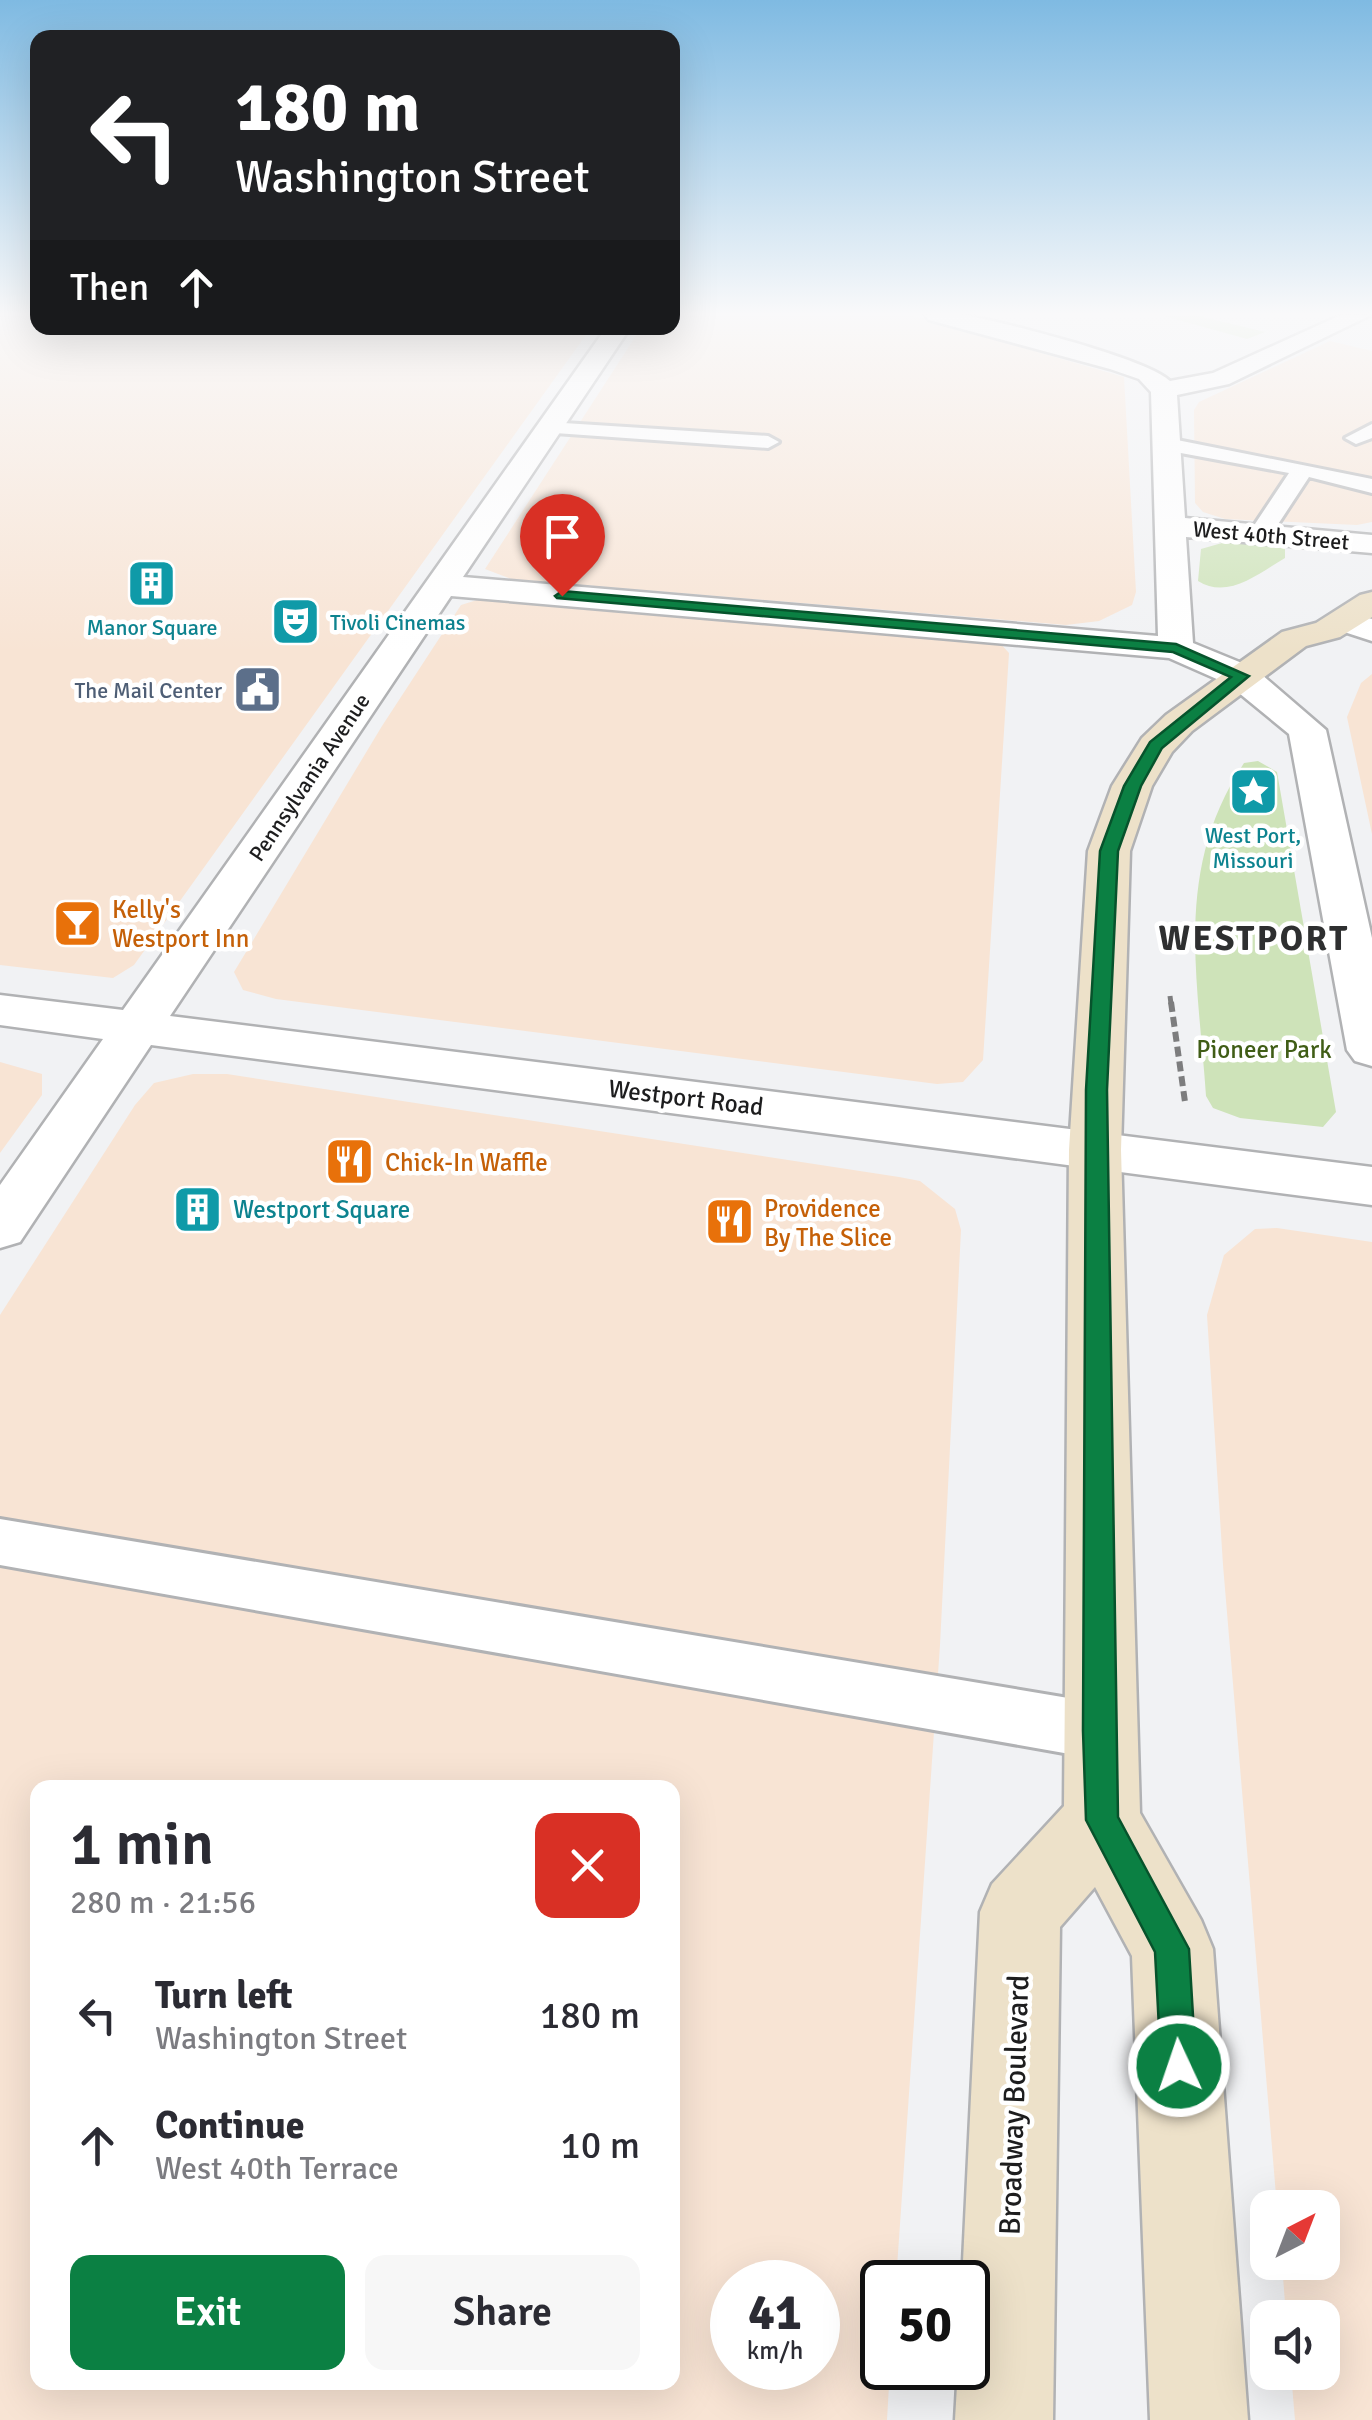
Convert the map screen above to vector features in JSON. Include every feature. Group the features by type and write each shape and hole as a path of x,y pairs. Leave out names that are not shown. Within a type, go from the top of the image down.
{"main road":[{"path":"1294,639 1303,616 1314,604 1372,566"},
{"path":"1199,2420 1172,1949 1102,1820 1098,1731 1095,1150 1109,851 1132,786 1156,746 1241,676 1294,639 1363,618"},
{"name":"Broadway Boulevard","path":"1004,2420 1020,1912 1102,1820"}],"street":[{"name":"Pennsylvania Avenue","path":"0,1227 548,428"},
{"path":"1166,428 1176,648"},
{"name":"West 40th Street","path":"1171,526 1372,544"},
{"path":"440,585 1176,648 1241,676 1307,730 1372,1050"},
{"name":"Westport Road","path":"0,1010 1372,1186"}],"lane":[{"path":"548,428 768,442"},
{"path":"1167,444 1312,464 1346,473 1372,486"},
{"path":"1261,534 1312,464"},
{"path":"0,1542 1098,1731"}],"path":[{"path":"1168,978 1194,1163"}],"shaded area":[{"path":"0,428 519,428 134,965 113,978 0,965"},
{"path":"576,428 1127,428 1136,592 1132,605 1099,621 1066,625 511,579 485,569"},
{"path":"1194,428 1372,428 1372,522 1357,525 1225,519 1203,512 1195,503"},
{"path":"490,596 998,641 1009,653 983,1060 963,1082 937,1084 276,999 243,990 234,972 382,726 461,605"},
{"path":"1372,674 1372,834 1347,717 1361,683"},
{"path":"0,1062 42,1074 42,1095 0,1153"},
{"path":"193,1074 227,1074 899,1177 920,1181 955,1209 961,1230 940,1645 898,2260 860,2260 860,2390 889,2390 887,2420 0,2420 0,1315 135,1105 154,1083"},
{"path":"1277,1228 1372,1242 1372,2420 1295,2420 1292,2390 1340,2390 1340,2300 1285,2300 1283,2280 1340,2280 1340,2190 1276,2190 1223,1565 1207,1315 1224,1255 1255,1229"}],"green space":[{"path":"1229,541 1285,548 1285,558 1232,586 1221,588 1198,581 1201,549"},
{"name":"Pioneer Park","path":"1258,761 1277,772 1336,1112 1323,1127 1240,1118 1213,1108 1206,1096 1196,966 1199,884 1207,843 1222,803 1244,763"}],"place":[{"name":"Manor Square","path":"152,583"},
{"name":"Tivoli Cinemas","path":"295,622"},
{"name":"The Mail Center","path":"257,690"},
{"name":"West Port, Missouri","path":"1253,791"},
{"name":"Kelly's Westport Inn","path":"77,923"},
{"name":"Chick-In Waffle","path":"350,1162"},
{"name":"Westport Square","path":"198,1209"},
{"name":"Providence By The Slice","path":"729,1222"}],"district":[{"name":"WESTPORT","path":"1254,938"}],"route":[{"path":"562,596 1176,648 1241,676 1179,723 1156,746 1132,786 1109,851 1096,1090 1098,1731 1102,1820 1172,1949 1179,2066"}]}
